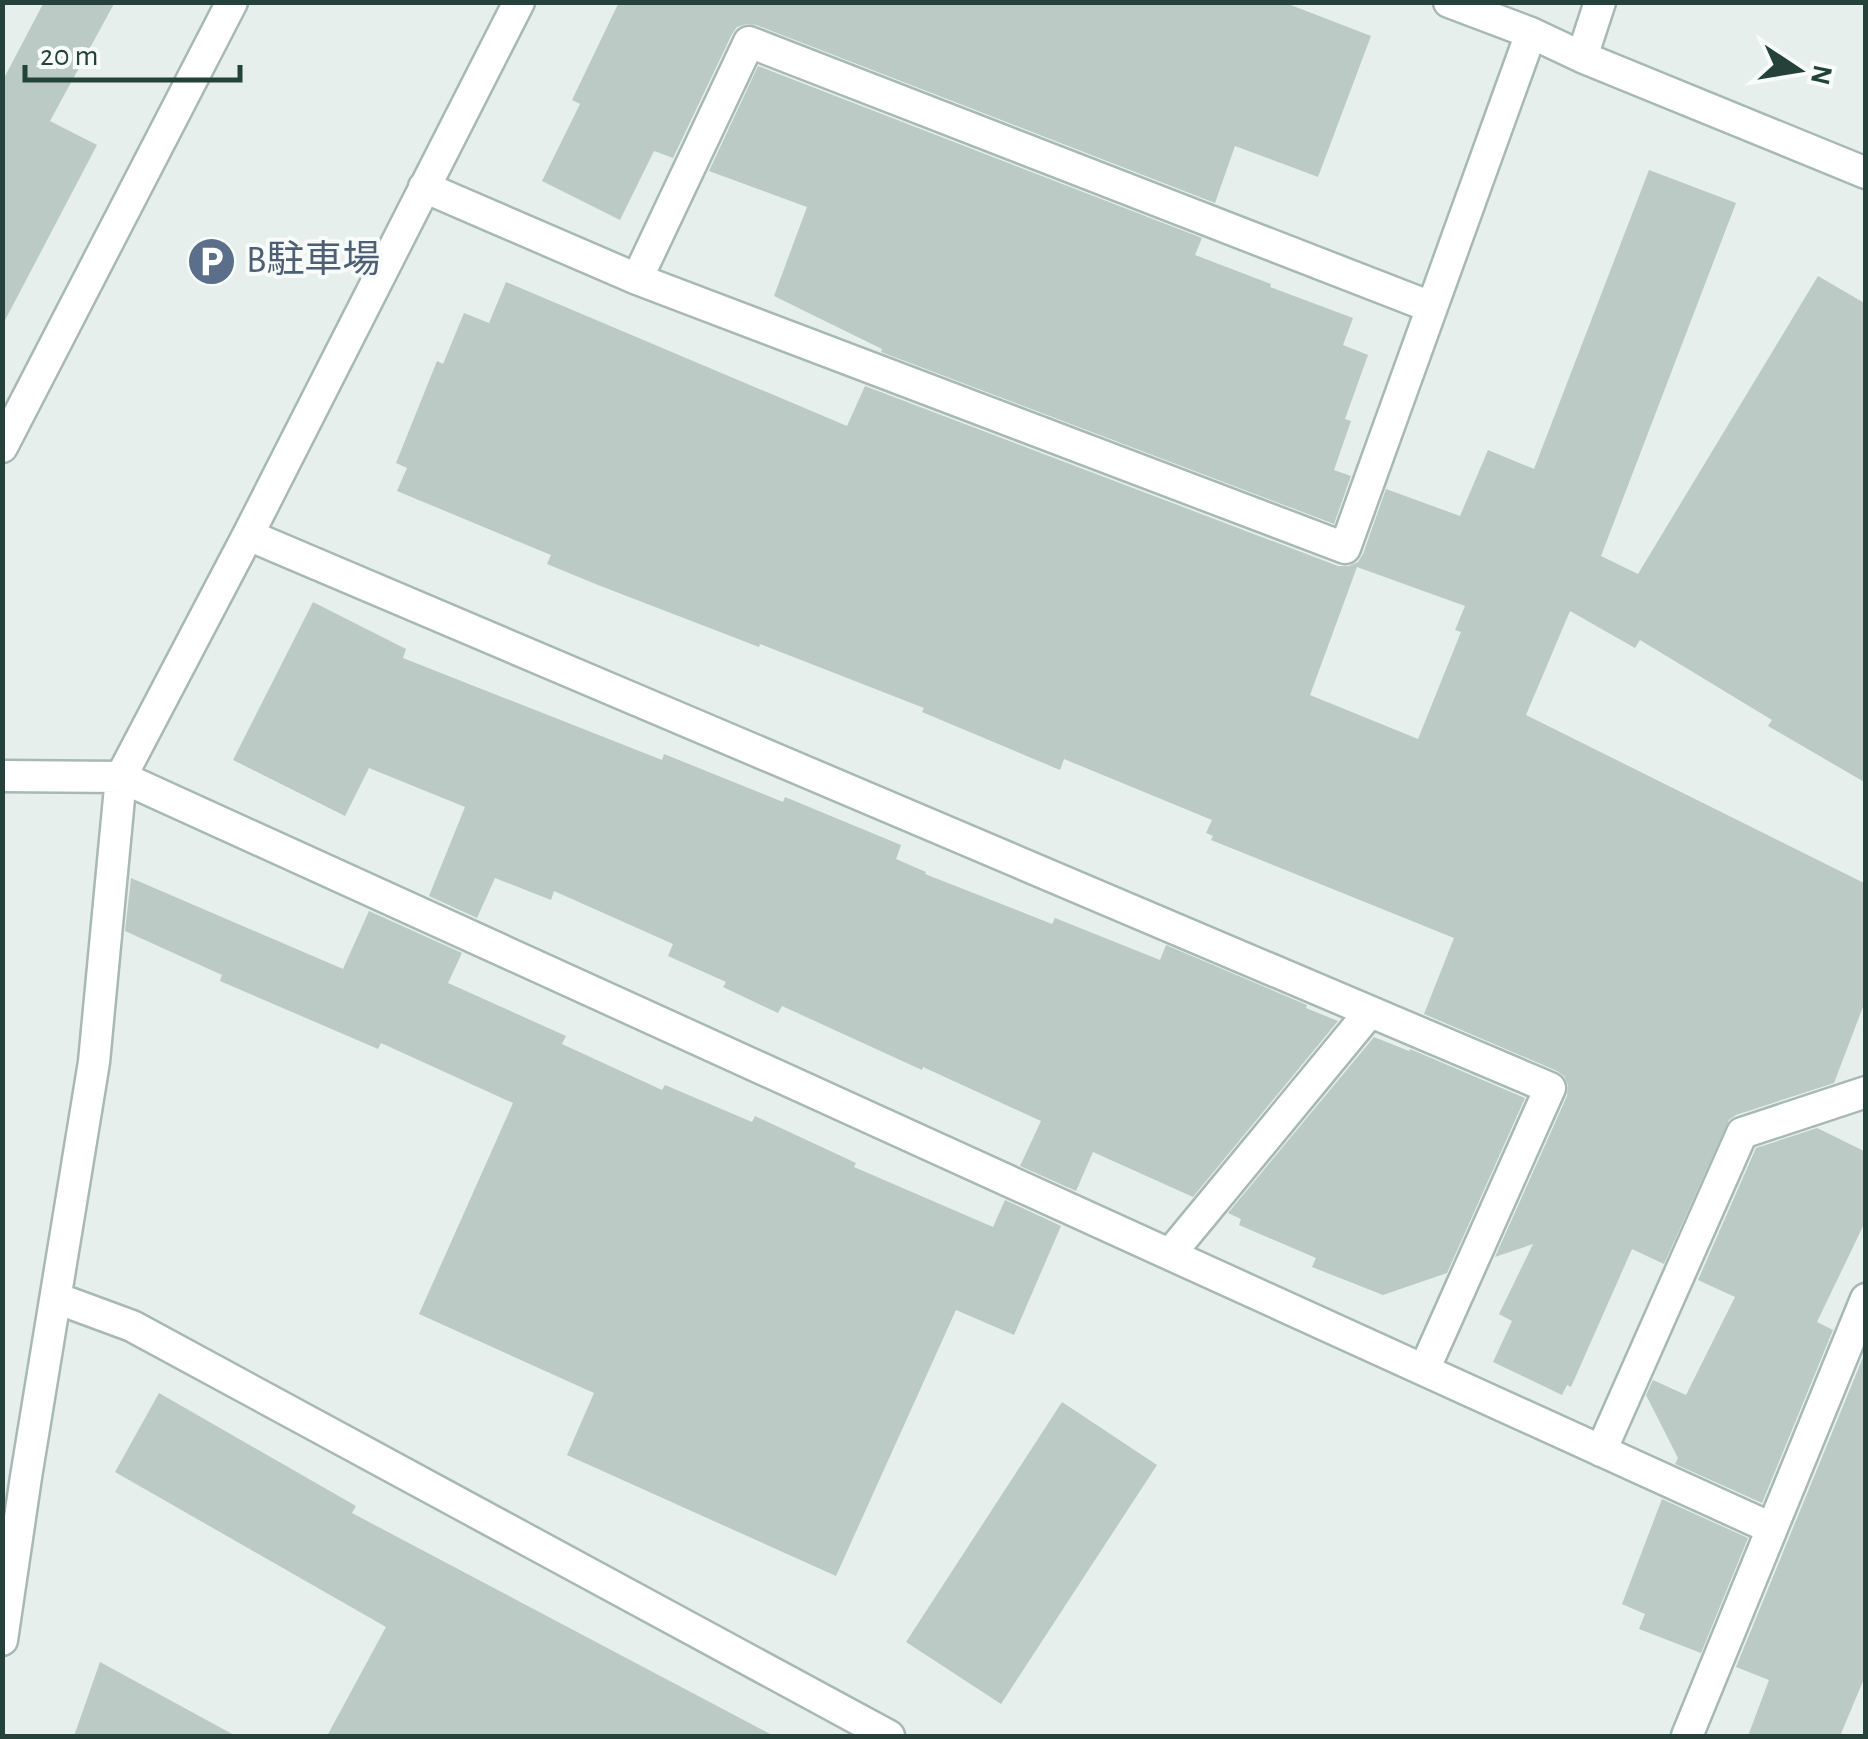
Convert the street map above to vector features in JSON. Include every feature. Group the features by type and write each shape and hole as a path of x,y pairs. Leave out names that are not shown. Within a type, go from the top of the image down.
{"street":[{"path":"2,448 232,2"},
{"path":"2,1640 14,1476 56,1298 94,1062 122,776 519,2"},
{"path":"1449,2 1866,173"},
{"path":"1582,57 1600,2"},
{"path":"424,187 636,279 1345,548 1531,34"},
{"path":"636,279 749,42 1431,307"},
{"path":"248,535 1550,1088 1424,1370"},
{"path":"2,776 122,776 1771,1528"},
{"path":"1170,1254 1369,1013"},
{"path":"1601,1451 1742,1133 1866,1092"},
{"path":"56,1298 132,1326 889,1736"},
{"path":"1687,1736 1866,1299"}],"building":[{"path":"44,2 115,2 50,121 97,145 2,326 2,82"},
{"path":"619,2 1283,2 1371,36 1318,177 1235,146 1215,203 746,24 732,34 673,158 654,151 620,220 542,181 580,104 572,100"},
{"path":"758,66 1202,238 1195,255 1353,318 1343,345 1368,355 1345,419 1351,421 1334,470 1351,476 1334,524 881,352 882,349 774,296 807,207 709,171"},
{"path":"1649,170 1736,203 1601,556 1638,574 1818,276 1866,304 1866,783 1768,726 1772,720 1640,640 1635,648 1570,611 1526,715 1866,884 1866,999 1834,1083 1729,1120 1664,1264 1632,1249 1571,1387 1567,1385 1562,1395 1493,1362 1512,1321 1499,1314 1533,1244 1495,1257 1567,1096 1568,1085 1557,1071 1424,1014 1454,938 1211,840 1213,836 1206,833 1212,820 1064,759 1060,770 922,712 924,708 547,564 551,555 397,491 407,468 396,463 437,361 443,364 464,313 489,323 506,282 847,426 865,386 1338,566 1358,562 1363,554 1386,489 1460,516 1488,450 1534,469","holes":["1357,567 1465,606 1455,630 1461,632 1418,739 1310,695"]},
{"path":"313,602 406,649 403,658 662,760 664,754 783,802 785,797 901,845 896,859 925,874 1052,924 1055,918 1160,960 1166,945 1338,1021 1193,1197 1093,1152 1076,1191 1020,1166 1041,1121 782,1006 778,1013 723,987 726,982 668,956 673,944 554,891 551,900 495,878 477,918 429,896 465,807 369,768 345,816 233,760"},
{"path":"131,878 343,969 369,911 462,953 448,983 566,1036 562,1044 662,1090 665,1085 752,1122 755,1116 856,1163 854,1167 993,1227 1005,1200 1061,1226 1014,1335 956,1310 836,1576 567,1455 594,1393 419,1314 513,1103 381,1043 378,1049 220,981 222,975 125,931"},
{"path":"1374,1037 1525,1098 1447,1273 1383,1295 1312,1267 1316,1258 1239,1225 1241,1219 1228,1213"},
{"path":"1817,1128 1866,1152 1866,1220 1817,1322 1833,1330 1762,1503 1675,1464 1678,1458 1646,1395 1653,1380 1686,1395 1735,1297 1698,1280 1756,1148"},
{"path":"1866,1350 1866,1674 1840,1736 1748,1736 1769,1680 1736,1667"},
{"path":"159,1393 356,1506 352,1513 774,1736 327,1736 386,1627 115,1472"},
{"path":"1062,1402 1157,1465 1001,1704 906,1642"},
{"path":"1662,1499 1748,1538 1701,1653 1639,1629 1645,1614 1622,1604"},
{"path":"100,1662 236,1736 74,1736"}],"place":[{"name":"B駐車場","path":"211,261"}]}
